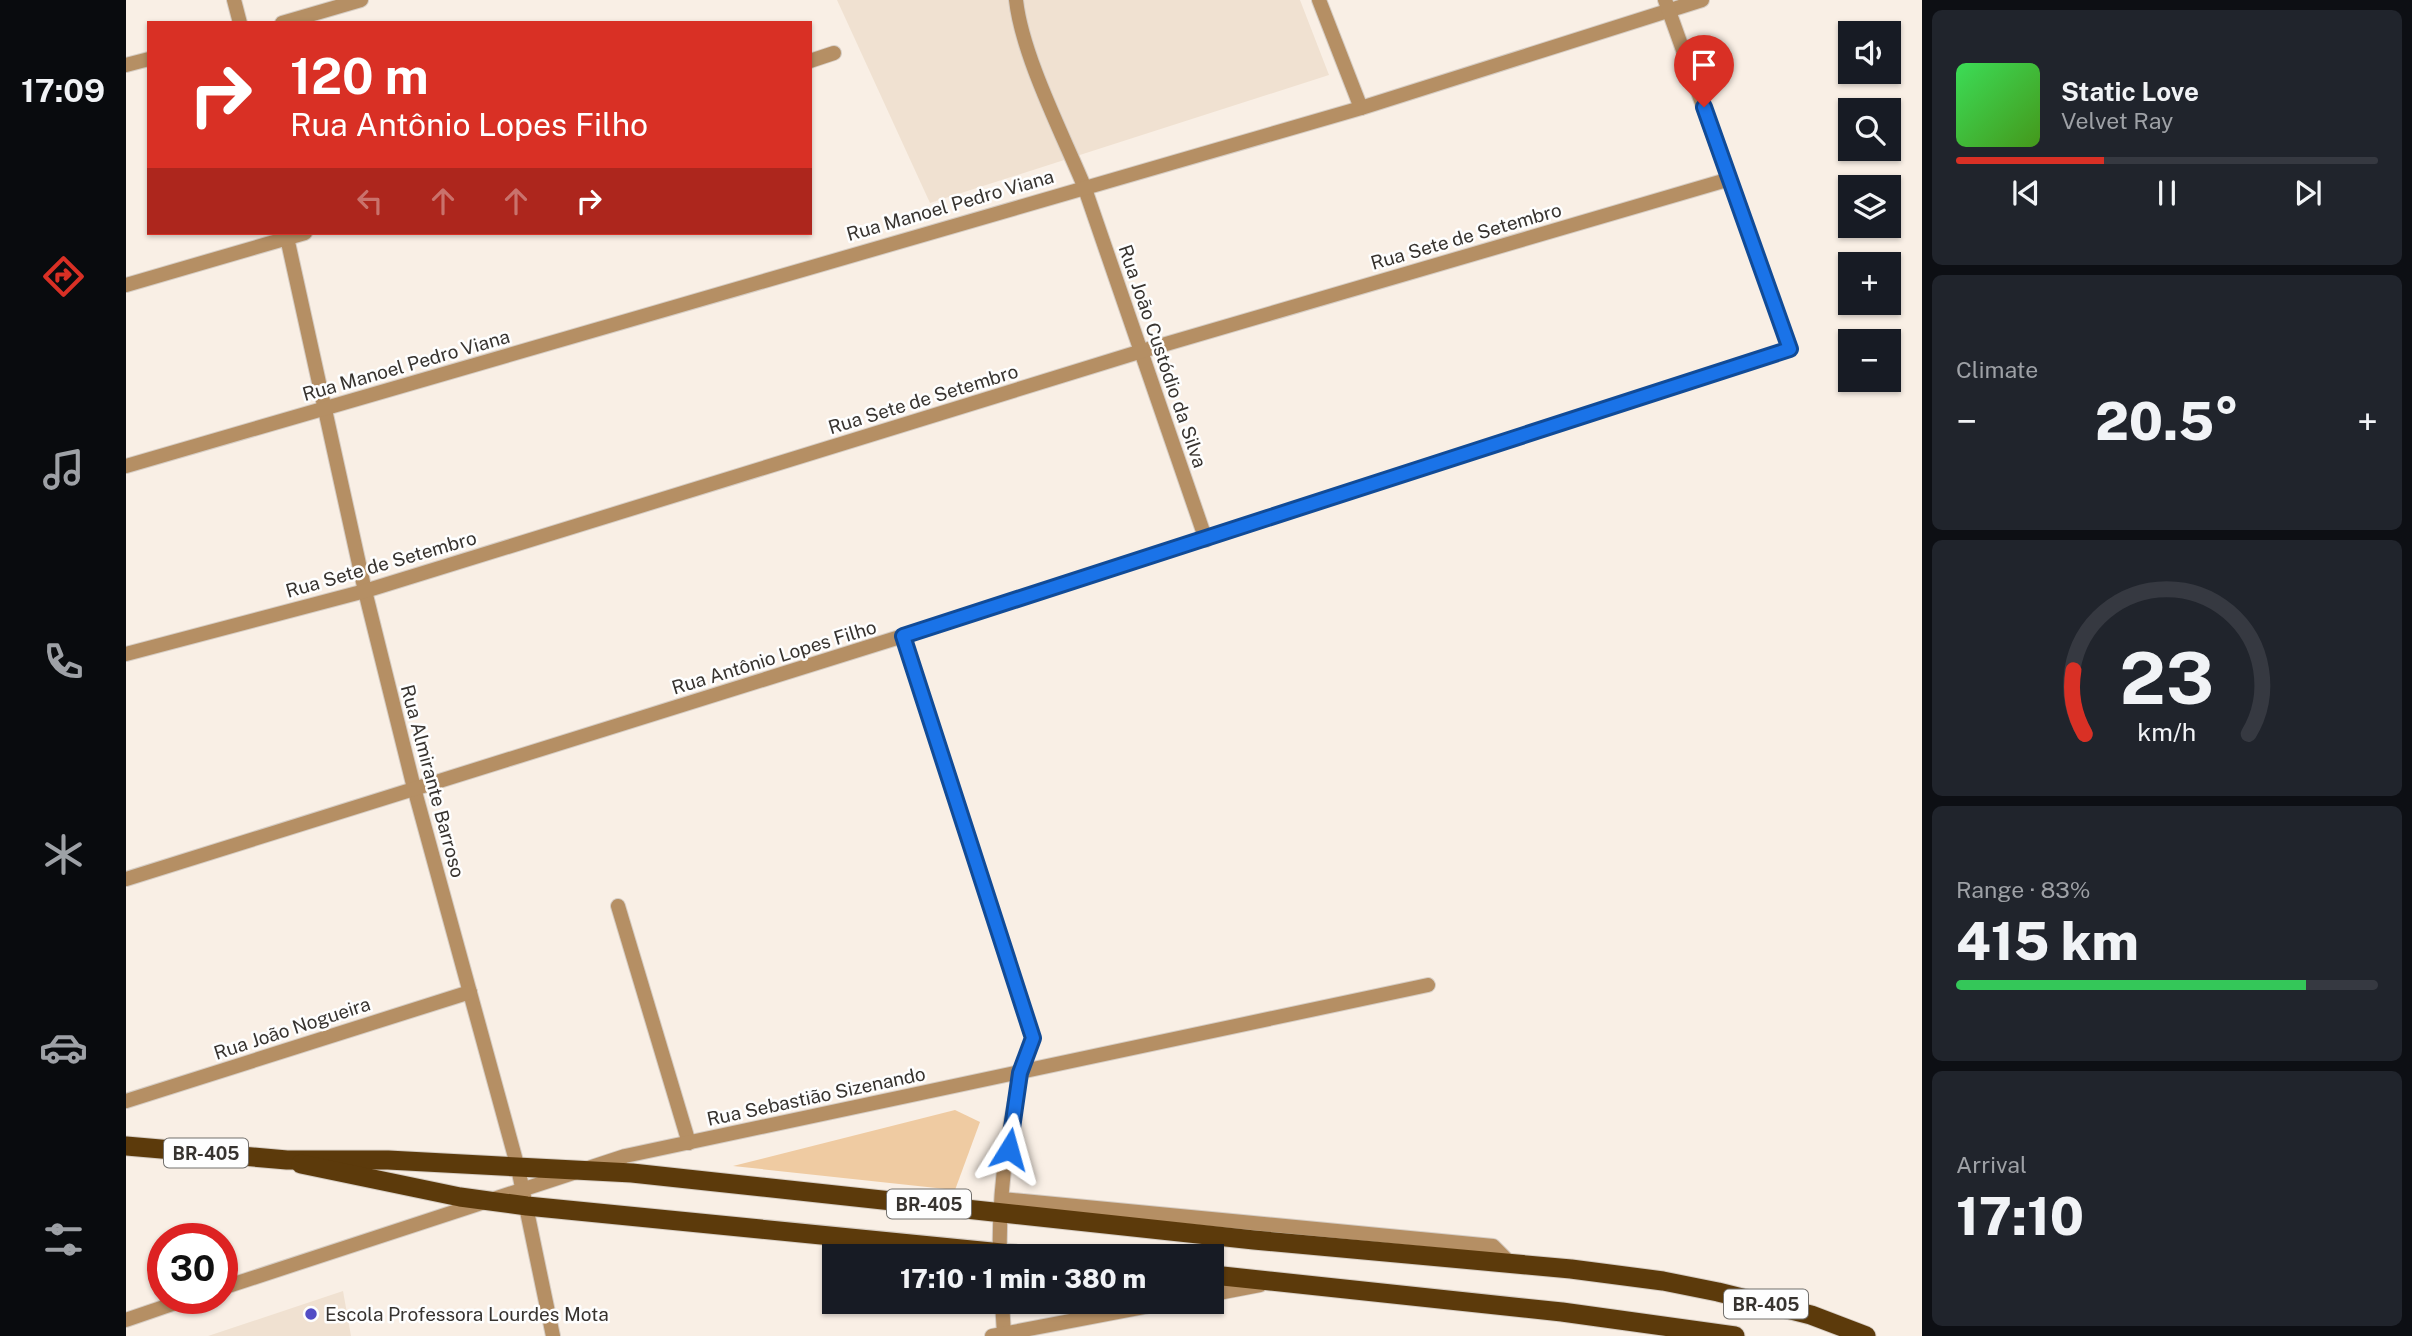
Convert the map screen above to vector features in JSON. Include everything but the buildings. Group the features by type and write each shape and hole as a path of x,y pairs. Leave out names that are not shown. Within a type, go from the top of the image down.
{"highway":[{"name":"BR-405","path":"126,1146 287,1160 388,1160 632,1173 1001,1205 1663,1281 1811,1315 1867,1336"},
{"name":"BR-405","path":"287,1160 354,1177 488,1201 525,1197 910,1244"},
{"name":"BR-405","path":"1224,1276 1562,1312 1735,1336"}],"street":[{"path":"234,0 239,21"},
{"path":"289,21 361,0"},
{"name":"Rua João Custódio da Silva","path":"1016,0 1018,19 1084,186 1206,540"},
{"path":"1319,0 1361,108"},
{"name":"Rua Manoel Pedro Viana","path":"126,466 1084,186 1361,108 1667,6 1702,0"},
{"path":"1667,6 1730,179"},
{"path":"812,60 834,53"},
{"path":"126,65 147,60"},
{"name":"Rua Antônio Lopes Filho","path":"126,879 1206,540 1790,349 1730,179"},
{"name":"Rua Sete de Setembro","path":"126,654 365,591 1142,351 1730,179"},
{"path":"126,285 286,236"},
{"name":"Rua Almirante Barroso","path":"286,236 365,591 414,788 518,1168 553,1336"},
{"path":"903,636 1033,1038 1020,1073 1001,1205 1000,1244"},
{"path":"618,906 689,1143"},
{"name":"Rua Sebastião Sizenando","path":"525,1197 580,1171 625,1156 1428,985"},
{"name":"Rua João Nogueira","path":"126,1101 470,992"},
{"path":"238,1283 488,1201"},
{"path":"1224,1292 1275,1282"},
{"path":"126,1320 147,1313"},
{"path":"1001,1314 998,1335 1107,1314"}],"shaded area":[{"path":"837,0 1300,0 1329,75 930,203"},
{"path":"955,1110 980,1122 955,1190 733,1166"},
{"name":"Escola Professora Lourdes Mota","path":"343,1291 351,1336 208,1336"}],"place":[{"name":"Escola Professora Lourdes Mota","path":"311,1314"}],"route":[{"path":"1009,1149 1020,1073 1033,1038 903,636 1790,349 1704,107"}]}
